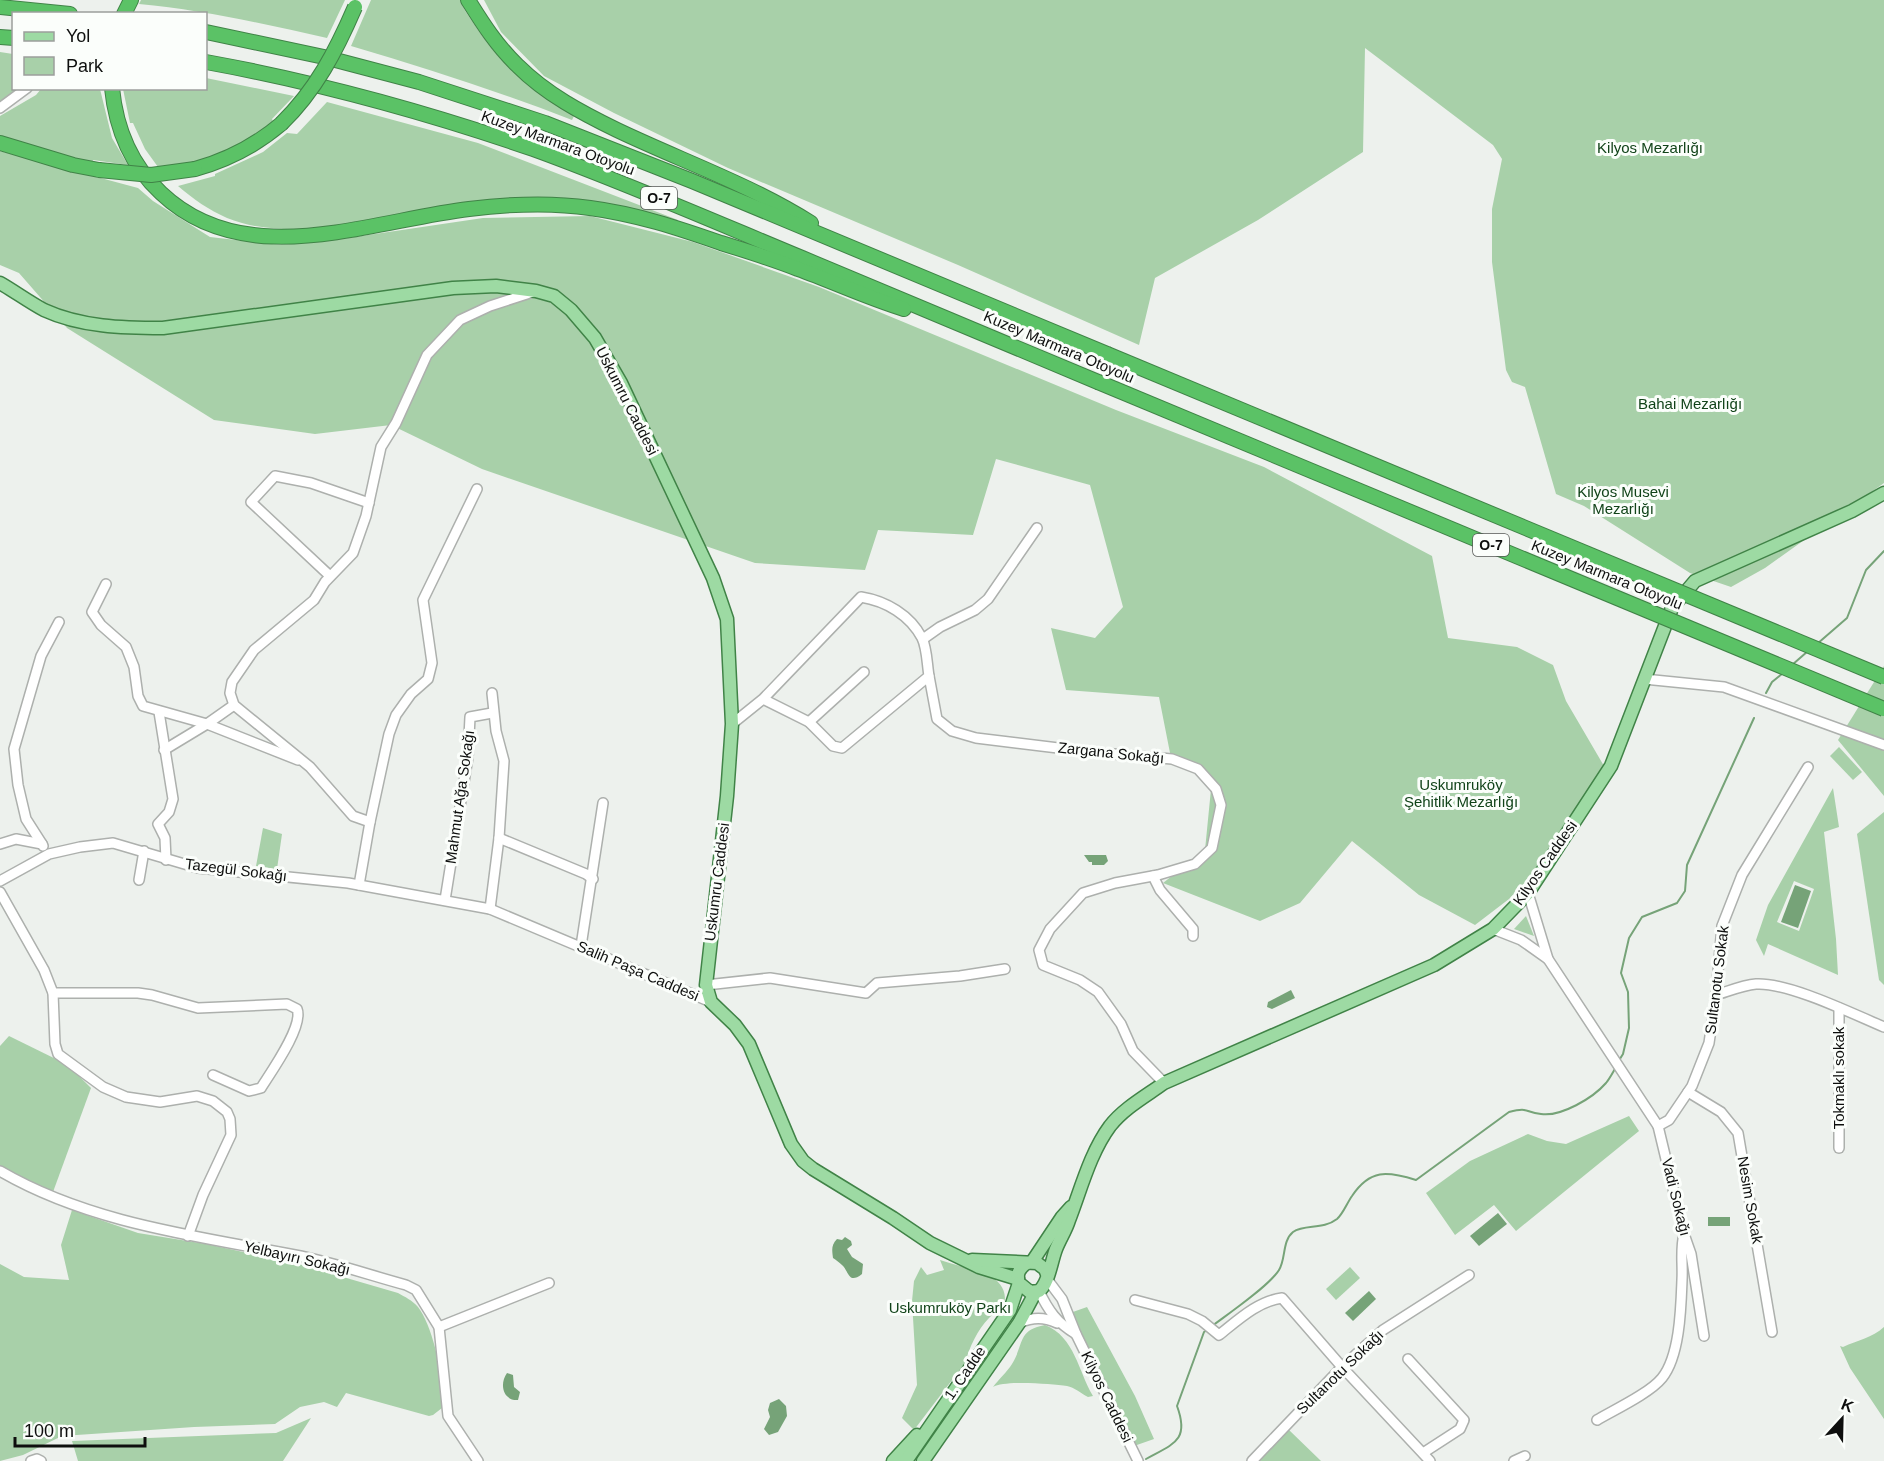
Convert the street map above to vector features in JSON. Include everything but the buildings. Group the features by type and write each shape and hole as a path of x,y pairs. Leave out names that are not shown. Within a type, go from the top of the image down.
{"highway":[{"path":"468,0 498,45 518,67 570,105 630,136 787,208 844,243"},
{"path":"0,143 99,171 151,175 195,169 215,163 252,146 281,124 303,101 321,76 357,4"},
{"path":"0,7 50,12"},
{"name":"Kuzey Marmara Otoyolu","path":"207,32 324,57 419,82 490,104 612,149 844,243 1884,677"},
{"name":"Kuzey Marmara Otoyolu","path":"207,62 335,90 459,124 534,150 692,211 1884,709"},
{"path":"113,95 129,151 156,188 200,221 231,232 261,236 302,237 489,207 536,204 590,207 638,216 676,227 800,270 885,303 956,323"}],"main road":[{"name":"Uskumru Caddesi","path":"0,283 44,309 75,321 123,328 163,328 453,288 496,286 536,291 554,296 571,310 595,338 621,384 712,578 727,619 732,724 728,796 706,985 711,1002"},
{"name":"Kilyos Caddesi","path":"1074,1203 1111,1125 1130,1107 1164,1083 1434,965 1493,929 1528,893 1611,766 1672,608 1695,581 1852,511 1884,492"},
{"name":"Salih Paşa Caddesi","path":"711,1002 735,1025 749,1044 791,1144 803,1161 930,1243 979,1267 1019,1281"},
{"path":"1074,1203 1047,1276 1037,1292 1025,1290 1019,1281 1020,1269 1030,1262 1074,1203"},
{"path":"968,1260 1030,1262 1042,1265 1047,1276"},
{"path":"993,1271 1010,1287 1013,1301"},
{"name":"1. Cadde","path":"906,1461 1010,1310 1019,1281"},
{"name":"1. Cadde","path":"923,1461 1019,1323 1037,1292"},
{"path":"893,1461 935,1418"}],"street":[{"path":"0,108 24,90"},
{"path":"369,822 353,816 305,764 234,705 230,693 232,682 254,650 314,600 330,576 353,553 369,503 381,447 396,423 427,355 460,320 490,306 536,291"},
{"path":"330,576 251,502 275,476 311,483 369,503"},
{"path":"359,885 369,822 389,734 396,715 411,694 428,679 432,663 423,600 477,489"},
{"path":"732,724 763,699 861,597 879,600 907,617 923,639 940,627 975,610 988,598 1037,528"},
{"path":"106,584 92,612 101,625 126,647 134,667 138,696 143,706 207,724 305,764"},
{"path":"49,854 26,819 18,785 14,749 41,656 59,622"},
{"name":"Zargana Sokağı","path":"923,639 937,719 952,731 990,740 1172,759 1198,769 1216,789 1221,805 1212,848 1195,864 1083,893 1050,929 1039,950 1043,965 1080,980 1098,992 1121,1024 1133,1051 1164,1083"},
{"path":"809,722 864,672"},
{"path":"763,699 809,722 832,746 842,748 929,676"},
{"path":"1644,679 1724,687 1884,745"},
{"name":"Mahmut Ağa Sokağı","path":"490,909 500,838 504,761 492,713 492,693"},
{"path":"164,750 234,705"},
{"path":"159,712 173,799 169,812 158,824 165,838 166,860"},
{"name":"Mahmut Ağa Sokağı","path":"445,900 468,757 470,717 492,713"},
{"name":"Sultanotu Sokak","path":"1658,1126 1668,1120 1688,1092 1709,1043 1722,926 1742,875 1808,767"},
{"path":"581,946 603,803"},
{"path":"500,838 586,873 592,879"},
{"path":"0,844 16,839 42,844"},
{"name":"Tazegül Sokağı","path":"0,881 49,854 113,843 198,868 359,885 445,900"},
{"path":"139,880 144,851"},
{"path":"1153,876 1160,890 1193,929 1193,936"},
{"path":"0,892 44,970 53,993 55,1044 58,1054 103,1087 126,1097 160,1102 191,1096 205,1098 220,1105 227,1112 232,1127 231,1135 188,1236"},
{"path":"1528,893 1548,959"},
{"name":"Salih Paşa Caddesi","path":"445,900 490,909 711,1002"},
{"path":"1493,929 1521,940 1548,959"},
{"name":"Vadi Sokağı","path":"1548,959 1658,1126 1691,1254 1704,1336"},
{"path":"706,985 770,978 866,993 877,983 937,979 1005,969"},
{"path":"1716,995 1755,984 1774,985 1884,1027"},
{"path":"53,993 138,993 152,994 198,1008 287,1004 297,1009 299,1017 291,1036 261,1088 249,1091 213,1075"},
{"name":"Tokmaklı sokak","path":"1839,1008 1839,1148"},
{"name":"Nesim Sokak","path":"1688,1092 1721,1112 1738,1133 1772,1332"},
{"name":"Yelbayırı Sokağı","path":"0,1171 13,1179 79,1207 188,1236 298,1256 417,1290 439,1327 448,1416 469,1451 478,1461"},
{"path":"1597,1420 1663,1378 1675,1352 1682,1280 1681,1246 1684,1234"},
{"name":"Sultanotu Sokağı","path":"1252,1461 1342,1367 1383,1330 1469,1275"},
{"name":"Kilyos Caddesi","path":"1047,1276 1062,1299 1076,1334 1138,1461"},
{"path":"439,1327 549,1283"},
{"path":"1037,1292 1061,1325"},
{"path":"1135,1300 1188,1314 1206,1324 1219,1335 1247,1313 1270,1299 1282,1298 1342,1367 1430,1461"},
{"path":"1019,1323 1032,1318 1042,1318 1076,1334"},
{"path":"1408,1359 1464,1420 1460,1429 1423,1453"},
{"path":"1514,1461 1525,1456"},
{"path":"32,1461 37,1459 41,1461"}],"green space":[{"path":"141,0 345,0 327,38 207,12 139,4"},
{"path":"371,0 460,0 485,39 506,65 530,87 574,116 572,120 463,81 351,46"},
{"path":"484,0 1884,0 1884,483 1765,568 1731,587 1690,573 1584,506 1556,494 1525,387 1512,382 1506,370 1492,262 1492,209 1502,159 1493,145 1365,48 1363,152 1258,220 1155,278 1139,345 958,265 728,168 614,113 544,76 501,32"},
{"path":"0,52 12,54 12,90 16,90 0,102"},
{"path":"207,78 294,96 272,119 273,121 246,140 219,154 191,163 158,167 145,149 133,123 130,123 123,90 207,90"},
{"path":"40,90 100,90 112,138 128,165 93,160 92,163 0,136 0,116 36,95"},
{"path":"327,102 478,143 678,220 676,223 576,200 531,197 467,203 341,226 281,229 253,226 227,218 201,204 178,186 215,176 263,152 287,133 297,134"},
{"name":"Uskumruköy Şehitlik Mezarlığı","path":"0,151 138,188 153,201 210,237 281,245 341,239 483,218 590,216 693,242 819,287 1116,410 1264,467 1432,556 1448,638 1517,647 1553,665 1566,701 1604,766 1532,875 1509,899 1475,925 1419,895 1352,841 1300,903 1260,921 1163,883 1205,850 1212,779 1171,758 1159,697 1066,690 1051,628 1095,638 1123,607 1090,485 996,459 973,535 878,530 865,570 755,563 482,469 391,425 315,434 214,420 67,328 19,273 0,265"},
{"path":"1884,666 1884,796 1838,740"},
{"path":"1839,747 1862,772 1853,780 1830,756"},
{"path":"1833,788 1839,827 1824,832 1838,975 1768,944 1764,956 1756,940 1768,905","holes":["1794,881 1814,889 1799,931 1777,922"]},
{"path":"1884,812 1884,985 1879,980 1857,834"},
{"path":"263,828 282,834 277,869 256,866"},
{"path":"1526,916 1534,936 1514,929"},
{"path":"9,1036 68,1065 91,1088 53,1192 0,1167 0,1046"},
{"path":"1629,1116 1639,1131 1516,1231 1494,1205 1455,1235 1426,1193 1470,1161 1528,1134 1547,1141 1566,1144"},
{"path":"72,1210 138,1233 206,1244 295,1263 398,1293 418,1307 429,1327 440,1371 442,1408 429,1416 346,1393 337,1407 324,1402 300,1407 275,1424 62,1436 23,1455 0,1461 0,1264 24,1277 69,1280 61,1245"},
{"name":"Uskumruköy Parkı","path":"940,1260 993,1278 1000,1284 1005,1301 1000,1310 981,1328 971,1345 965,1363 914,1430 902,1418 917,1385 912,1301 914,1281 921,1267 927,1275 944,1270"},
{"path":"1350,1267 1360,1278 1336,1300 1326,1289"},
{"path":"1087,1307 1135,1396 1154,1439 1134,1446 1110,1390 1070,1313"},
{"path":"1045,1325 1055,1330 1069,1346 1093,1396 1088,1397 1070,1387 1051,1384 1018,1383 993,1387 1012,1364 1025,1335 1036,1327"},
{"path":"1884,1327 1884,1419 1850,1368 1840,1346 1843,1347 1870,1336"},
{"path":"311,1418 283,1461 78,1461 72,1441 276,1433"},
{"path":"1288,1429 1321,1461 1259,1461"}],"shaded area":[{"path":"1084,855 1106,855 1108,861 1104,865 1092,865 1092,862 1089,862"},
{"path":"1795,885 1811,891 1798,928 1781,922"},
{"path":"1291,990 1295,998 1272,1009 1267,1007 1268,1002"},
{"path":"1498,1213 1507,1224 1479,1246 1470,1236"},
{"path":"1708,1217 1730,1217 1730,1226 1708,1226"},
{"path":"845,1237 851,1241 852,1245 847,1249 852,1257 863,1264 862,1274 854,1278 851,1278 842,1265 833,1258 834,1243 837,1239 842,1240"},
{"path":"1369,1291 1376,1299 1353,1321 1345,1313"},
{"path":"507,1373 513,1375 514,1387 520,1392 518,1400 509,1398 504,1391 503,1382"},
{"path":"779,1399 786,1406 787,1416 778,1432 769,1435 764,1429 770,1417 768,1410 770,1403"}],"waterway":[{"path":"1817,644 1847,618 1866,570 1884,551"},
{"path":"1792,665 1808,651"},
{"path":"1766,693 1772,682 1783,673"},
{"path":"1618,1062 1623,1054 1629,1028 1628,992 1621,973 1629,938 1642,917 1677,903 1685,891 1687,865 1754,718"},
{"path":"1212,1326 1248,1300 1274,1277 1281,1266 1287,1240 1293,1232 1303,1228 1326,1225 1337,1219 1352,1196 1366,1181 1388,1174 1416,1180 1509,1112 1523,1110 1541,1114 1558,1113 1585,1100 1600,1089 1616,1067"},
{"path":"1146,1459 1171,1445 1180,1434 1181,1418 1177,1406 1204,1332 1207,1330"}],"park label":[{"name":"Kilyos Mezarlığı","path":"1650,148"},
{"name":"Bahai Mezarlığı","path":"1690,404"},
{"name":"Kilyos Musevi Mezarlığı","path":"1623,500"}]}
